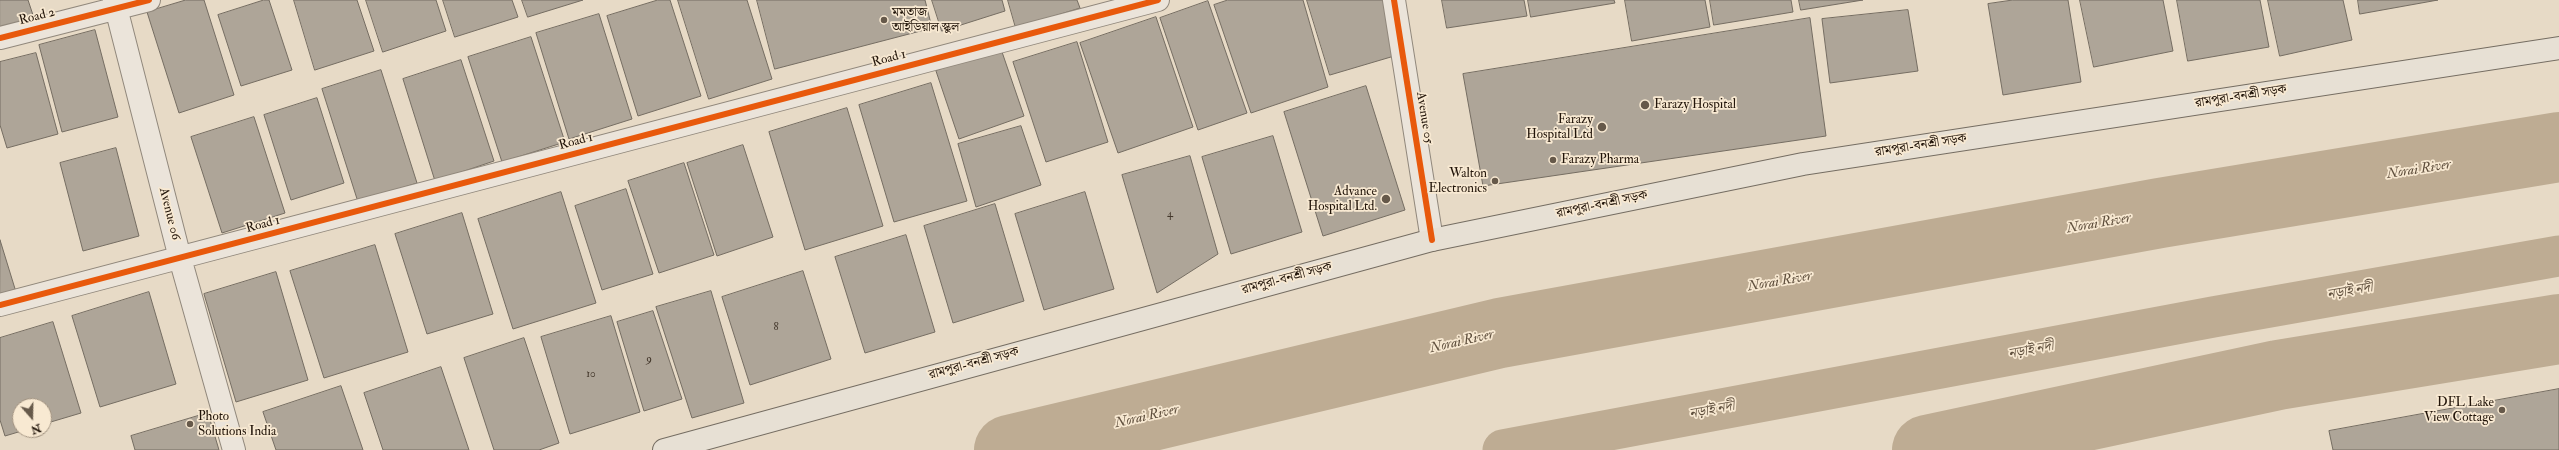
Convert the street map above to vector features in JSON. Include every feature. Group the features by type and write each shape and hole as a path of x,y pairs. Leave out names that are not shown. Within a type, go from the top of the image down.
{"main road":[{"name":"রামপুরা-বনশ্রী সড়ক","path":"664,450 1432,240 1803,164 2559,48"}],"street":[{"name":"Road 2","path":"0,38 116,4 149,0"},
{"name":"Road 1","path":"0,305 1158,0"},
{"name":"Avenue 05","path":"1394,0 1432,240"},
{"name":"Avenue 06","path":"116,4 180,258 234,450"}],"building":[{"path":"0,0 28,0 35,21 0,32"},
{"path":"186,0 204,0 234,95 179,113 147,12"},
{"path":"264,0 269,0 292,70 241,86 218,15"},
{"path":"294,0 357,0 374,51 315,70"},
{"path":"366,0 436,0 446,31 383,52"},
{"path":"443,0 512,0 518,17 455,37"},
{"path":"522,0 583,0 528,17"},
{"path":"658,0 670,0 701,96 638,116 607,16"},
{"path":"678,0 747,0 772,79 709,99"},
{"path":"757,0 925,0 932,28 775,69"},
{"path":"932,0 1002,0 1005,11 942,31"},
{"path":"1008,0 1077,0 1080,8 1016,28"},
{"path":"1228,0 1303,0 1328,87 1251,113 1214,5"},
{"path":"1307,0 1384,0 1401,54 1330,75"},
{"path":"1442,0 1524,0 1527,16 1447,28"},
{"path":"1528,0 1614,0 1615,3 1531,17"},
{"path":"1625,0 1705,0 1710,27 1632,41"},
{"path":"1710,0 1791,0 1793,12 1714,25"},
{"path":"1799,0 1863,0 1801,10"},
{"path":"2013,0 2068,0 2081,82 2003,95 1988,4"},
{"path":"2080,0 2163,0 2173,51 2094,67"},
{"path":"2177,0 2260,0 2269,47 2188,61"},
{"path":"2268,0 2343,0 2352,40 2280,56"},
{"path":"2358,0 2438,0 2360,14"},
{"path":"1208,1 1247,113 1198,130 1160,18"},
{"path":"1908,10 1918,71 1830,83 1822,19"},
{"path":"599,14 632,119 569,139 536,33"},
{"path":"1156,17 1193,127 1118,153 1080,43"},
{"name":"Farazy Hospital","path":"1810,18 1826,136 1483,186 1463,74"},
{"path":"95,30 118,117 62,132 39,45"},
{"path":"531,37 565,142 502,162 468,57"},
{"path":"1077,42 1108,142 1046,162 1013,62"},
{"path":"1001,49 1024,116 959,139 936,71"},
{"path":"36,53 58,134 7,148 0,125 0,62"},
{"path":"461,60 494,161 435,181 403,79"},
{"path":"381,70 417,183 358,202 322,89"},
{"path":"931,83 967,201 894,222 859,105"},
{"path":"1366,86 1405,210 1323,236 1284,112"},
{"path":"317,98 344,183 291,200 264,115"},
{"path":"847,108 883,226 805,250 769,132"},
{"path":"254,117 285,213 222,233 191,137"},
{"path":"1021,126 1041,185 976,207 958,144"},
{"path":"1273,136 1302,232 1231,254 1202,157"},
{"path":"743,145 773,237 717,256 687,163"},
{"path":"116,148 139,236 83,251 60,163"},
{"path":"1190,156 1218,254 1157,293 1122,175"},
{"path":"684,163 714,255 659,273 628,181"},
{"path":"626,189 653,274 602,290 575,206"},
{"path":"561,192 596,303 513,329 478,219"},
{"path":"1085,192 1114,289 1044,310 1015,214"},
{"path":"995,204 1024,301 953,323 924,226"},
{"path":"462,213 493,314 427,334 395,234"},
{"path":"906,235 935,332 865,353 835,257"},
{"path":"0,240 16,292 0,297"},
{"path":"375,245 408,352 324,378 290,271"},
{"path":"803,271 831,359 750,385 722,297"},
{"path":"276,272 308,380 236,402 204,294"},
{"path":"711,291 744,403 692,418 656,307"},
{"path":"149,292 176,384 100,407 72,316"},
{"path":"653,311 682,399 644,411 617,322"},
{"path":"611,316 640,412 570,434 541,337"},
{"path":"53,322 81,413 52,422 52,398 12,398 12,434 5,436 0,420 0,338"},
{"path":"524,338 559,443 539,450 494,450 464,358"},
{"path":"441,367 469,450 383,450 364,393"},
{"path":"341,386 363,450 276,450 263,412"},
{"name":"DFL Lake View Cottage","path":"2559,389 2559,450 2333,450 2329,431"},
{"name":"Photo Solutions India","path":"208,413 219,450 135,450 131,436"}],"waterway":[{"name":"Norai River","path":"1009,450 1500,333 2160,213 2559,147"},
{"name":"নড়াই নদী","path":"1503,450 2213,317 2559,256"},
{"name":"Norai River","path":"1927,450 2278,375 2559,329"}],"cycle path":[{"path":"0,38 149,0"},
{"path":"0,305 1158,0"},
{"path":"1394,0 1432,240"}],"place":[{"name":"মমতাজ আইডিয়াল স্কুল","path":"884,20"},
{"name":"Farazy Hospital","path":"1645,105"},
{"name":"Farazy Hospital Ltd","path":"1602,127"},
{"name":"Farazy Pharma","path":"1553,160"},
{"name":"Walton Electronics","path":"1495,181"},
{"name":"Advance Hospital Ltd.","path":"1386,199"},
{"name":"DFL Lake View Cottage","path":"2502,410"},
{"name":"Photo Solutions India","path":"190,424"}]}
